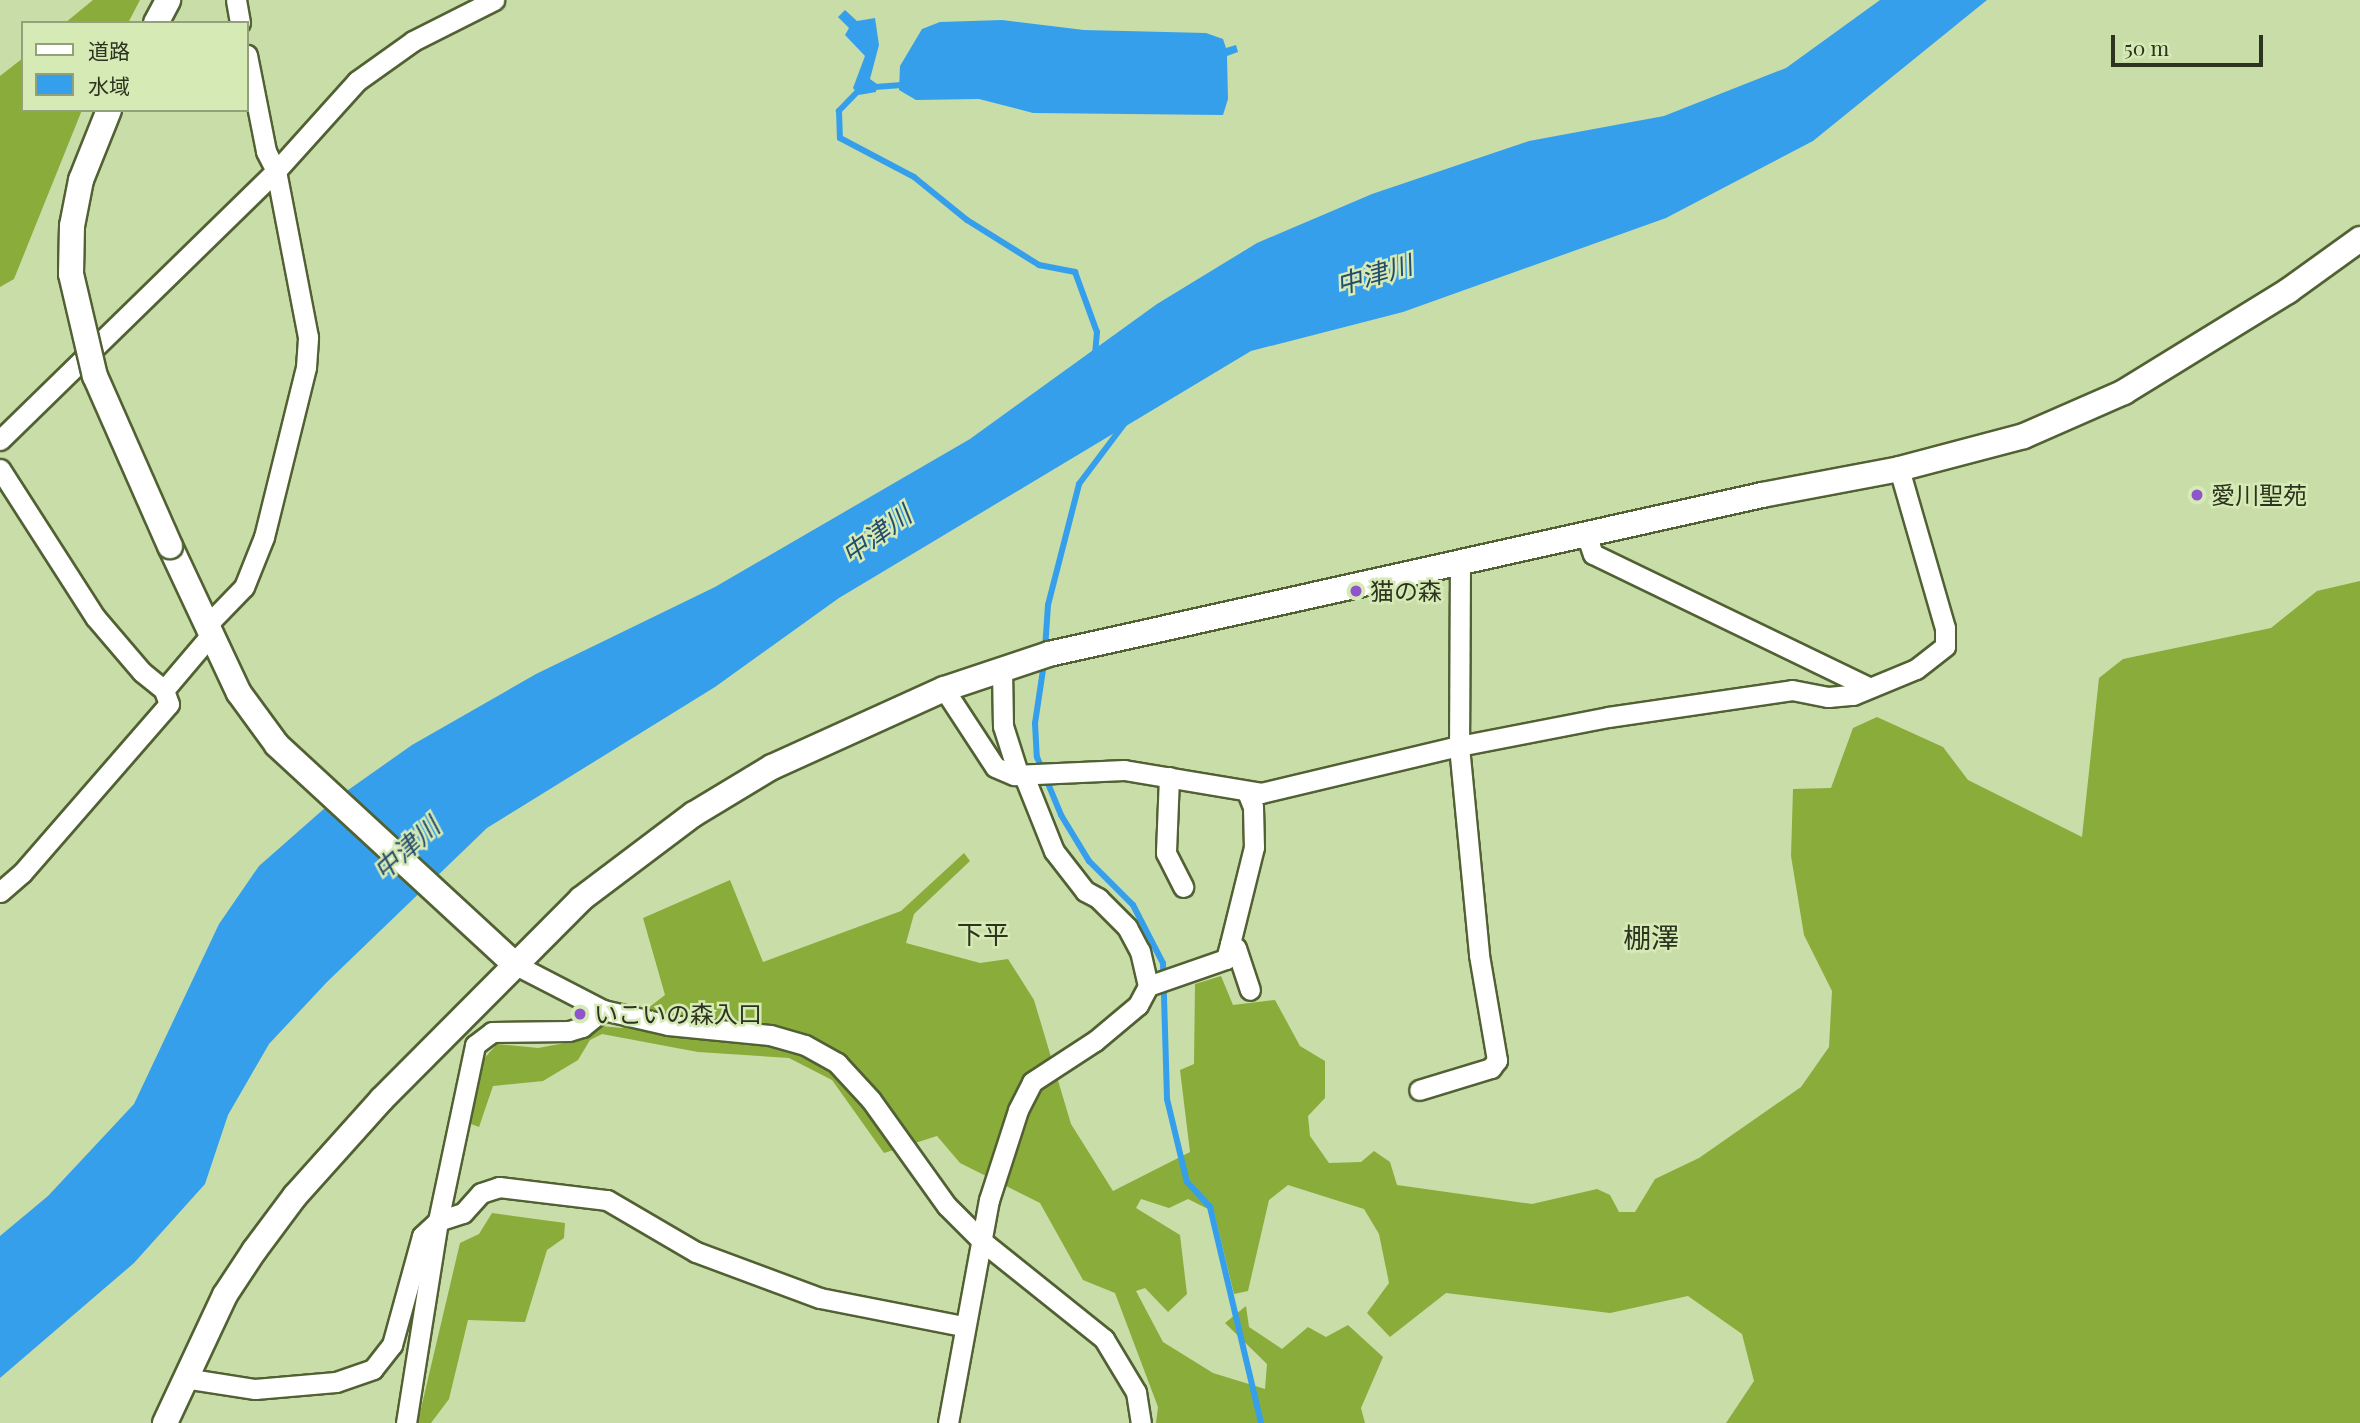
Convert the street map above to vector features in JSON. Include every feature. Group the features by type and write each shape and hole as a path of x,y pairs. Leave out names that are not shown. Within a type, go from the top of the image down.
{"street":[{"path":"157,21 168,0"},
{"path":"236,0 240,21"},
{"path":"0,440 276,171 357,81 414,41 494,0"},
{"path":"164,690 209,637 211,621 244,587 264,537 306,367 308,337 276,171 266,152 248,60"},
{"path":"108,112 81,180 72,226 71,274 95,376 209,637 239,693 276,745 492,947 514,964 603,1010 668,1025 770,1035 805,1045 837,1063 871,1100 947,1206 982,1242 1104,1339 1136,1392 1142,1423"},
{"path":"165,1423 225,1295 295,1196 514,964 581,898 694,814 772,767 944,689 1049,654 1586,534 1899,469 2024,436 2124,392 2288,291 2360,239"},
{"path":"0,469 95,617 142,672 164,690 169,704 22,873 0,892"},
{"path":"944,689 995,767 1025,776 1124,770 1261,793 1460,746 1608,717 1791,690 1828,697 1853,695 1866,686 1916,669 1945,646 1945,628 1899,469"},
{"path":"1586,534 1593,554 1866,686"},
{"path":"1419,1090 1493,1067 1497,1060 1479,955 1460,746 1460,562"},
{"path":"1003,668 1003,726 1054,851 1084,891 1098,898 1127,927 1153,985"},
{"path":"1169,777 1166,853 1183,887"},
{"path":"948,1423 963,1326 1001,1156 1032,1082 1095,1041 1138,1005 1153,985 1226,959 1254,847 1253,807 1247,792"},
{"path":"1230,944 1236,947 1250,990"},
{"path":"406,1423 438,1222 475,1045 492,1032 569,1031 582,1027 603,1010"},
{"path":"184,1378 255,1389 336,1382 373,1369 392,1345 422,1236 438,1222 463,1213 491,1188 607,1200 696,1252 820,1298 963,1326"}],"green space":[{"path":"93,0 140,0 129,21 67,21"},
{"path":"21,60 21,112 81,112 14,279 0,287 0,76"},
{"path":"2360,581 2360,1423 1726,1423 1754,1381 1742,1334 1688,1296 1610,1313 1446,1293 1390,1337 1367,1313 1389,1283 1379,1234 1364,1209 1288,1185 1269,1200 1248,1291 1234,1294 1214,1212 1188,1199 1169,1208 1141,1199 1136,1208 1180,1235 1187,1294 1168,1312 1145,1288 1136,1291 1163,1342 1213,1373 1265,1389 1267,1364 1225,1323 1246,1306 1249,1327 1282,1349 1308,1327 1326,1337 1348,1325 1383,1357 1361,1408 1365,1423 1156,1423 1158,1407 1115,1293 1083,1280 1040,1203 960,1163 937,1136 884,1153 832,1080 789,1058 698,1052 602,1034 590,1040 578,1060 543,1081 493,1086 479,1127 471,1124 481,1062 497,1044 538,1048 576,1041 601,1026 622,1028 665,995 643,918 730,880 763,962 901,911 964,853 970,861 914,914 906,943 980,963 1008,959 1034,1000 1071,1124 1113,1191 1190,1152 1180,1070 1194,1064 1195,984 1221,976 1233,1005 1275,1000 1300,1046 1325,1061 1325,1098 1308,1116 1310,1136 1329,1163 1361,1162 1374,1151 1390,1162 1397,1185 1532,1204 1597,1189 1610,1195 1619,1212 1635,1212 1655,1179 1699,1158 1801,1087 1829,1047 1832,991 1804,935 1791,856 1793,789 1831,788 1853,728 1877,717 1943,747 1968,780 2082,837 2099,678 2123,659 2271,628 2317,591"},
{"path":"492,1213 565,1223 564,1238 547,1250 525,1322 468,1320 449,1399 431,1423 408,1423 419,1417 460,1243 479,1234"}],"water":[{"name":"中津川","path":"1880,0 1987,0 1813,141 1666,218 1403,312 1251,351 839,598 715,687 487,828 327,982 269,1044 228,1115 205,1184 134,1263 0,1378 0,1236 48,1196 134,1104 219,924 259,866 334,800 412,745 536,674 715,587 970,439 1157,304 1257,243 1372,194 1529,141 1664,116 1786,68"},
{"path":"845,10 857,21 875,18 879,45 870,79 877,84 876,92 859,95 853,88 865,56 845,35 849,28 838,17"},
{"path":"1002,20 1084,30 1206,33 1223,39 1226,48 1236,45 1238,52 1227,56 1228,99 1223,115 1033,113 979,99 916,100 899,90 900,66 922,29 940,22"}],"waterway":[{"path":"902,85 861,88 839,111 840,138 914,177 967,220 1039,265 1075,272 1097,332 1095,354"},
{"path":"1045,649 1048,605 1079,484 1125,423"},
{"path":"1044,663 1035,723 1037,757 1061,815 1089,861 1133,905 1163,963 1167,1099 1187,1182 1210,1207 1261,1423"}],"place":[{"name":"愛川聖苑","path":"2197,495"},
{"name":"猫の森","path":"1356,591"},
{"name":"いこいの森入口","path":"580,1014"}],"district":[{"name":"下平","path":"983,934"},
{"name":"棚澤","path":"1651,937"}]}
